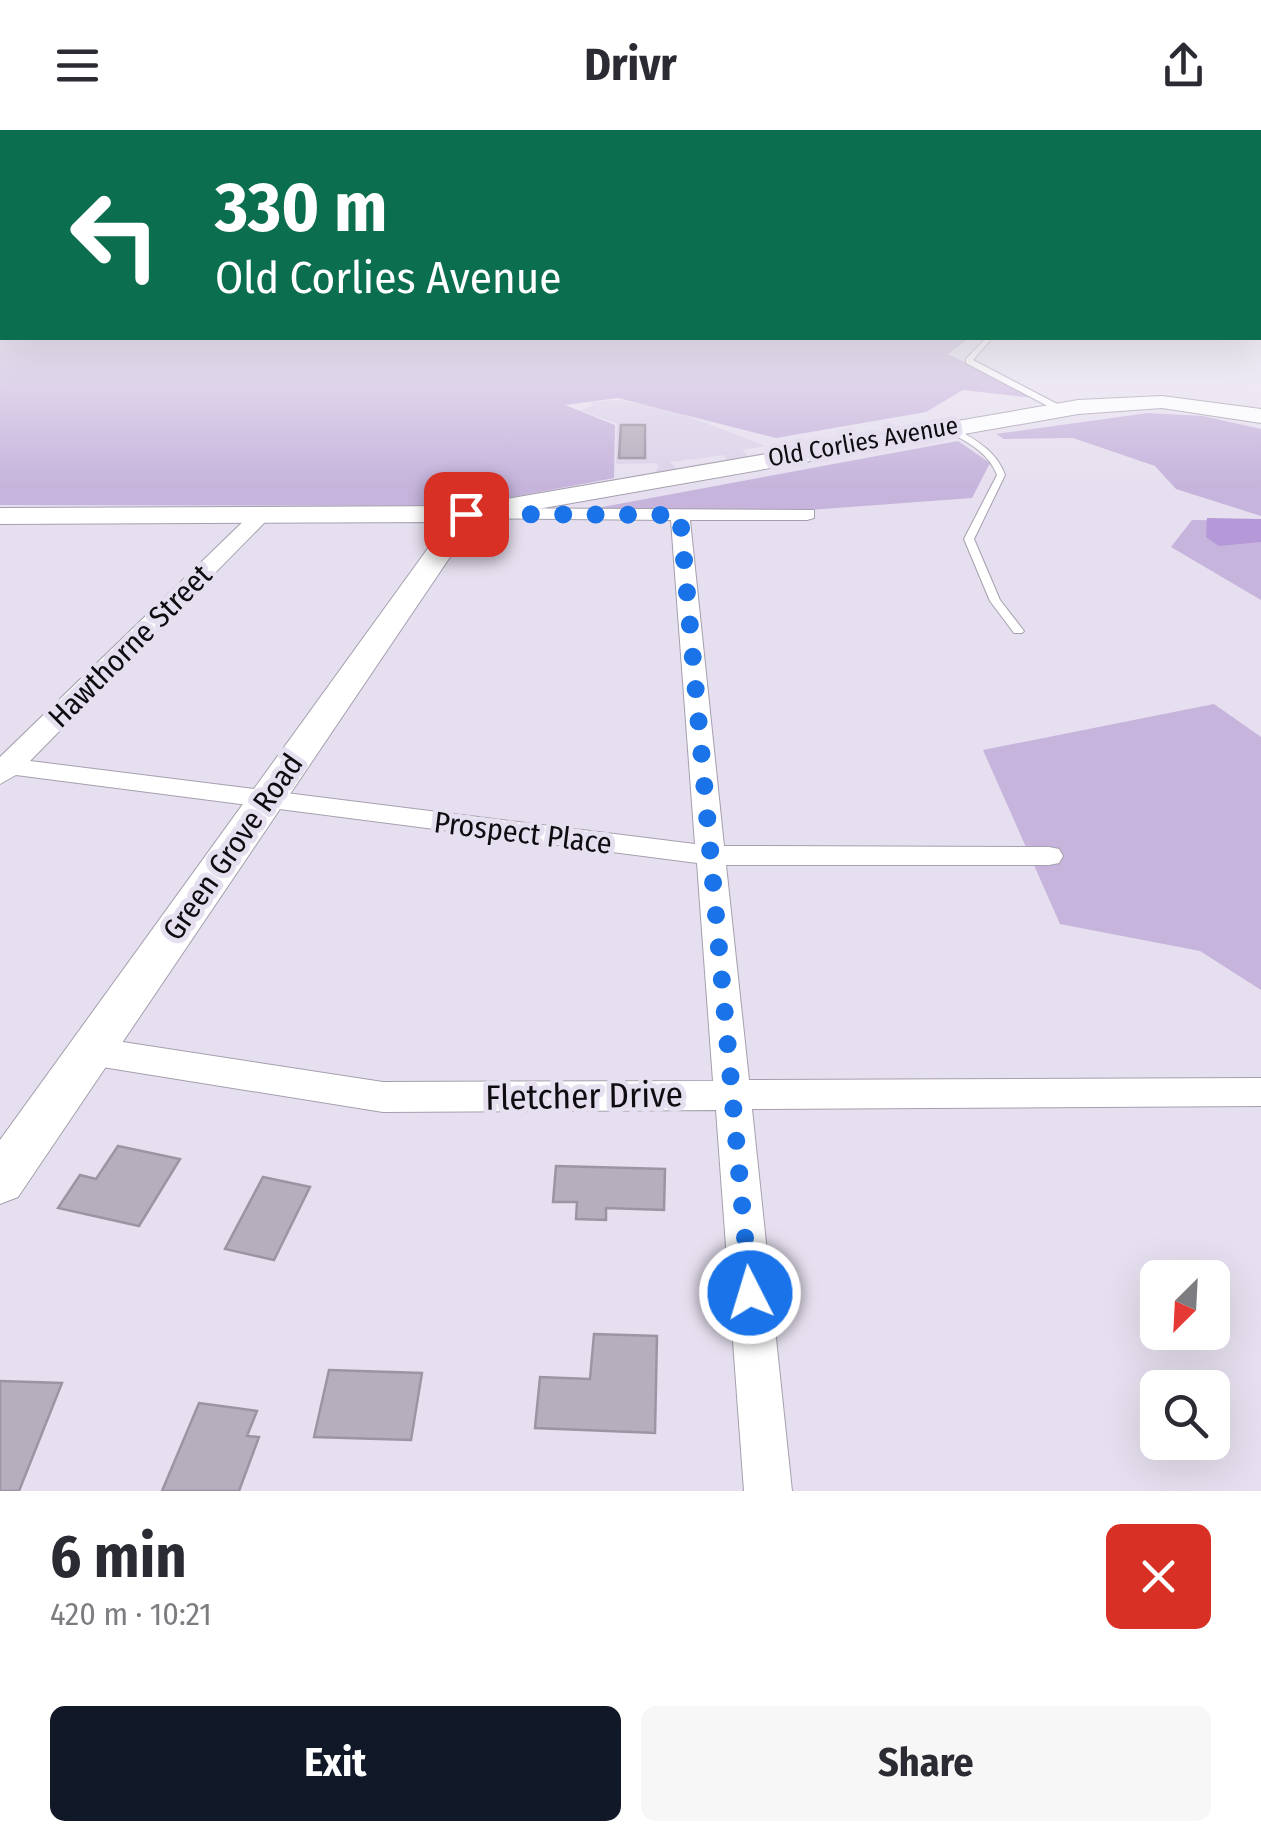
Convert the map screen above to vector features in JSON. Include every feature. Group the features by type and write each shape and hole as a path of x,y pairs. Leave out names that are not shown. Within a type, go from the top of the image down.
{"street":[{"name":"Old Corlies Avenue","path":"466,514 1060,409 1148,402 1261,416"},
{"name":"Green Grove Road","path":"0,1181 466,514"},
{"name":"Old Corlies Avenue","path":"0,516 806,514"},
{"path":"680,515 768,1491"},
{"name":"Hawthorne Street","path":"3,769 260,516"},
{"name":"Prospect Place","path":"3,769 711,854 1048,856"},
{"name":"Fletcher Drive","path":"90,1051 383,1097 1261,1092"}],"lane":[{"path":"971,359 969,361 1060,409"},
{"path":"946,427 988,452 1002,475 969,539 995,601 1018,631"}],"shaded area":[{"path":"0,359 958,359 1043,399 963,390 926,412 776,438 618,398 565,405 615,425 614,478 466,506 0,505"},
{"path":"617,400 667,408 765,446 742,450 749,457 729,462 724,455 670,462 677,470 653,475 659,467 656,463 616,464 617,424 580,410 593,406 591,402"},
{"path":"1148,413 1203,416 1261,429 1261,516 1176,489 1155,466 1073,438 1004,439 996,434"},
{"path":"958,441 990,463 972,498 782,512 570,513"},
{"path":"1207,518 1261,519 1261,542 1219,546 1206,537"},
{"path":"1192,520 1261,521 1261,600 1171,547"},
{"path":"1214,704 1261,737 1261,990 1200,951 1060,924 983,750"}],"building":[{"path":"621,425 645,425 645,458 619,458"},
{"path":"118,1146 180,1159 139,1226 58,1208 80,1175 96,1179"},
{"path":"556,1166 665,1169 664,1210 606,1208 606,1220 576,1219 577,1202 553,1202"},
{"path":"263,1177 310,1187 274,1260 225,1249"},
{"path":"594,1334 657,1336 655,1433 535,1428 540,1377 590,1379"},
{"path":"329,1370 422,1373 411,1440 314,1437"},
{"path":"0,1381 62,1383 19,1491 0,1491"},
{"path":"199,1403 257,1411 247,1436 259,1437 239,1491 162,1491"}],"route":[{"path":"466,514 680,515 750,1293"}]}
